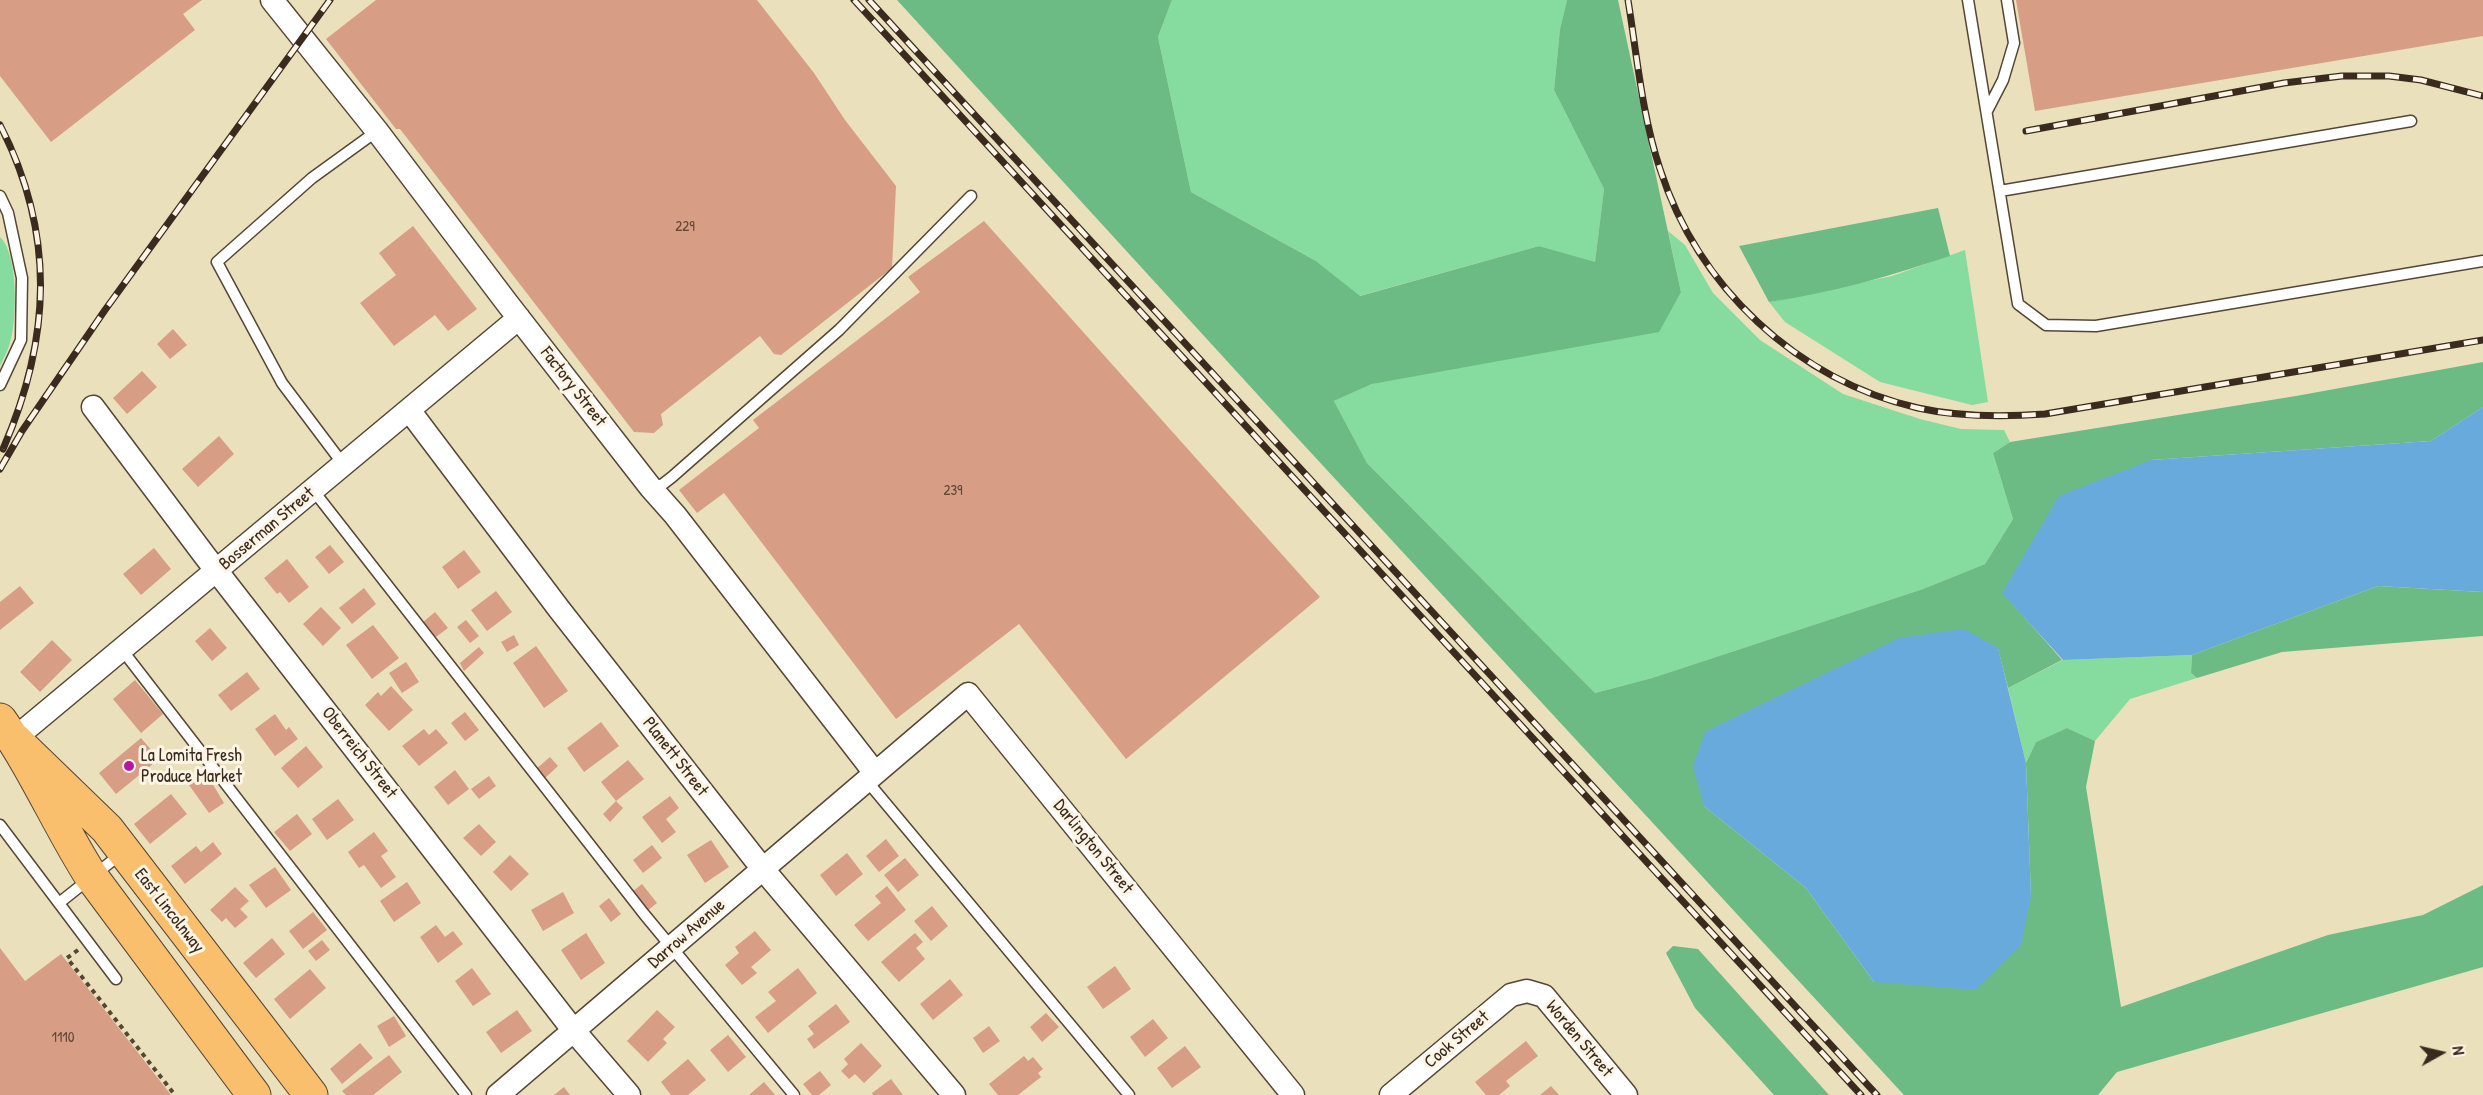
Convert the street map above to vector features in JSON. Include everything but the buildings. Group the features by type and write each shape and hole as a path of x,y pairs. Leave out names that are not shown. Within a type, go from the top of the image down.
{"main road":[{"name":"East Lincolnway","path":"7,730 107,829 311,1095"},
{"path":"7,730 91,876 254,1095"}],"street":[{"name":"Factory Street","path":"272,0 377,131 651,488 675,514 871,777"},
{"name":"Bosserman Street","path":"7,730 123,651 519,318"},
{"name":"Oberreich Street","path":"93,407 574,1031 629,1095"},
{"name":"Planett Street","path":"409,410 566,618 762,868 954,1095"},
{"name":"Darlington Street","path":"871,777 968,694 1293,1095"},
{"name":"Darrow Avenue","path":"498,1095 871,777"},
{"name":"Cook Street","path":"1391,1095 1511,995 1527,991"},
{"name":"Worden Street","path":"1527,991 1544,996 1626,1095"}],"lane":[{"path":"1968,0 2018,304 2046,325 2096,326 2483,261"},
{"path":"1987,111 2003,80 2013,43 2007,0"},
{"path":"2000,191 2411,121"},
{"path":"343,464 282,383 217,262 312,178 377,131"},
{"path":"0,196 8,213 22,278 21,340 0,385"},
{"path":"651,488 663,484 672,477 838,330 971,196"},
{"path":"313,490 614,877 794,1095"},
{"path":"123,651 466,1095"},
{"path":"871,777 1129,1095"},
{"path":"0,825 116,980"},
{"path":"59,903 123,852"}],"path":[{"path":"87,942 67,958 175,1095"}],"green space":[{"path":"897,0 1172,0 1158,37 1191,192 1316,261 1360,296 1539,246 1595,262 1604,189 1554,90 1560,29 1567,0 1618,0 1681,292 1659,332 1372,384 1334,401 1367,463 1595,693 1652,678 1923,589 1985,564 2013,519 1993,453 2010,442 2296,396 2483,362 2483,407 2431,441 2151,460 2003,593 2062,660 2008,688 1998,649 1704,806 1806,888 1874,982 2031,896 2026,763 2036,742 2067,728 2095,741 2086,787 2121,1007 2328,935 2423,915 2483,885 2483,967 2117,1072 2098,1095 1904,1095"},
{"path":"1172,0 1567,0 1560,29 1554,90 1604,189 1595,263 1539,246 1359,296 1316,261 1191,192 1158,37"},
{"path":"1938,208 1950,256 1861,283 1815,294 1769,302 1739,246"},
{"path":"1668,231 1685,245 1713,293 1760,340 1843,394 1920,419 1961,429 2004,430 2010,442 1993,453 2013,519 1985,564 1923,589 1652,678 1595,693 1367,463 1334,401 1372,384 1681,292"},
{"path":"0,237 10,256 15,301 11,339 0,366"},
{"path":"1965,250 1988,402 1972,405 1880,382 1785,322 1769,302 1892,276"},
{"path":"2378,586 2483,592 2483,636 2282,652 2197,678 2191,673 2192,655"},
{"path":"2192,655 2191,673 2197,678 2130,699 2095,741 2067,728 2036,742 2026,763 2008,688 2063,660"},
{"path":"1673,946 1698,949 1829,1095 1774,1095 1695,1008 1666,953"}],"water":[{"path":"2483,407 2483,592 2378,586 2192,655 2063,660 2002,593 2059,496 2151,460 2431,441"},
{"path":"1964,629 1998,648 2026,763 2031,896 2021,945 1976,990 1874,982 1806,888 1704,806 1693,766 1705,732 1899,638"}],"railway":[{"path":"0,469 22,431 105,310 330,0"},
{"path":"854,0 1861,1095"},
{"path":"869,0 1877,1095"},
{"path":"1628,0 1641,85 1654,149 1677,212 1699,252 1726,289 1758,322 1793,351 1832,375 1874,395 1918,408 1965,415 2045,414 2483,340"},
{"path":"2026,131 2284,83 2342,76 2389,76 2421,80 2483,96"},
{"path":"0,125 18,166 31,206 38,246 40,287 38,327 31,367 19,408 3,449"}],"place":[{"name":"La Lomita Fresh Produce Market","path":"129,766"}]}
